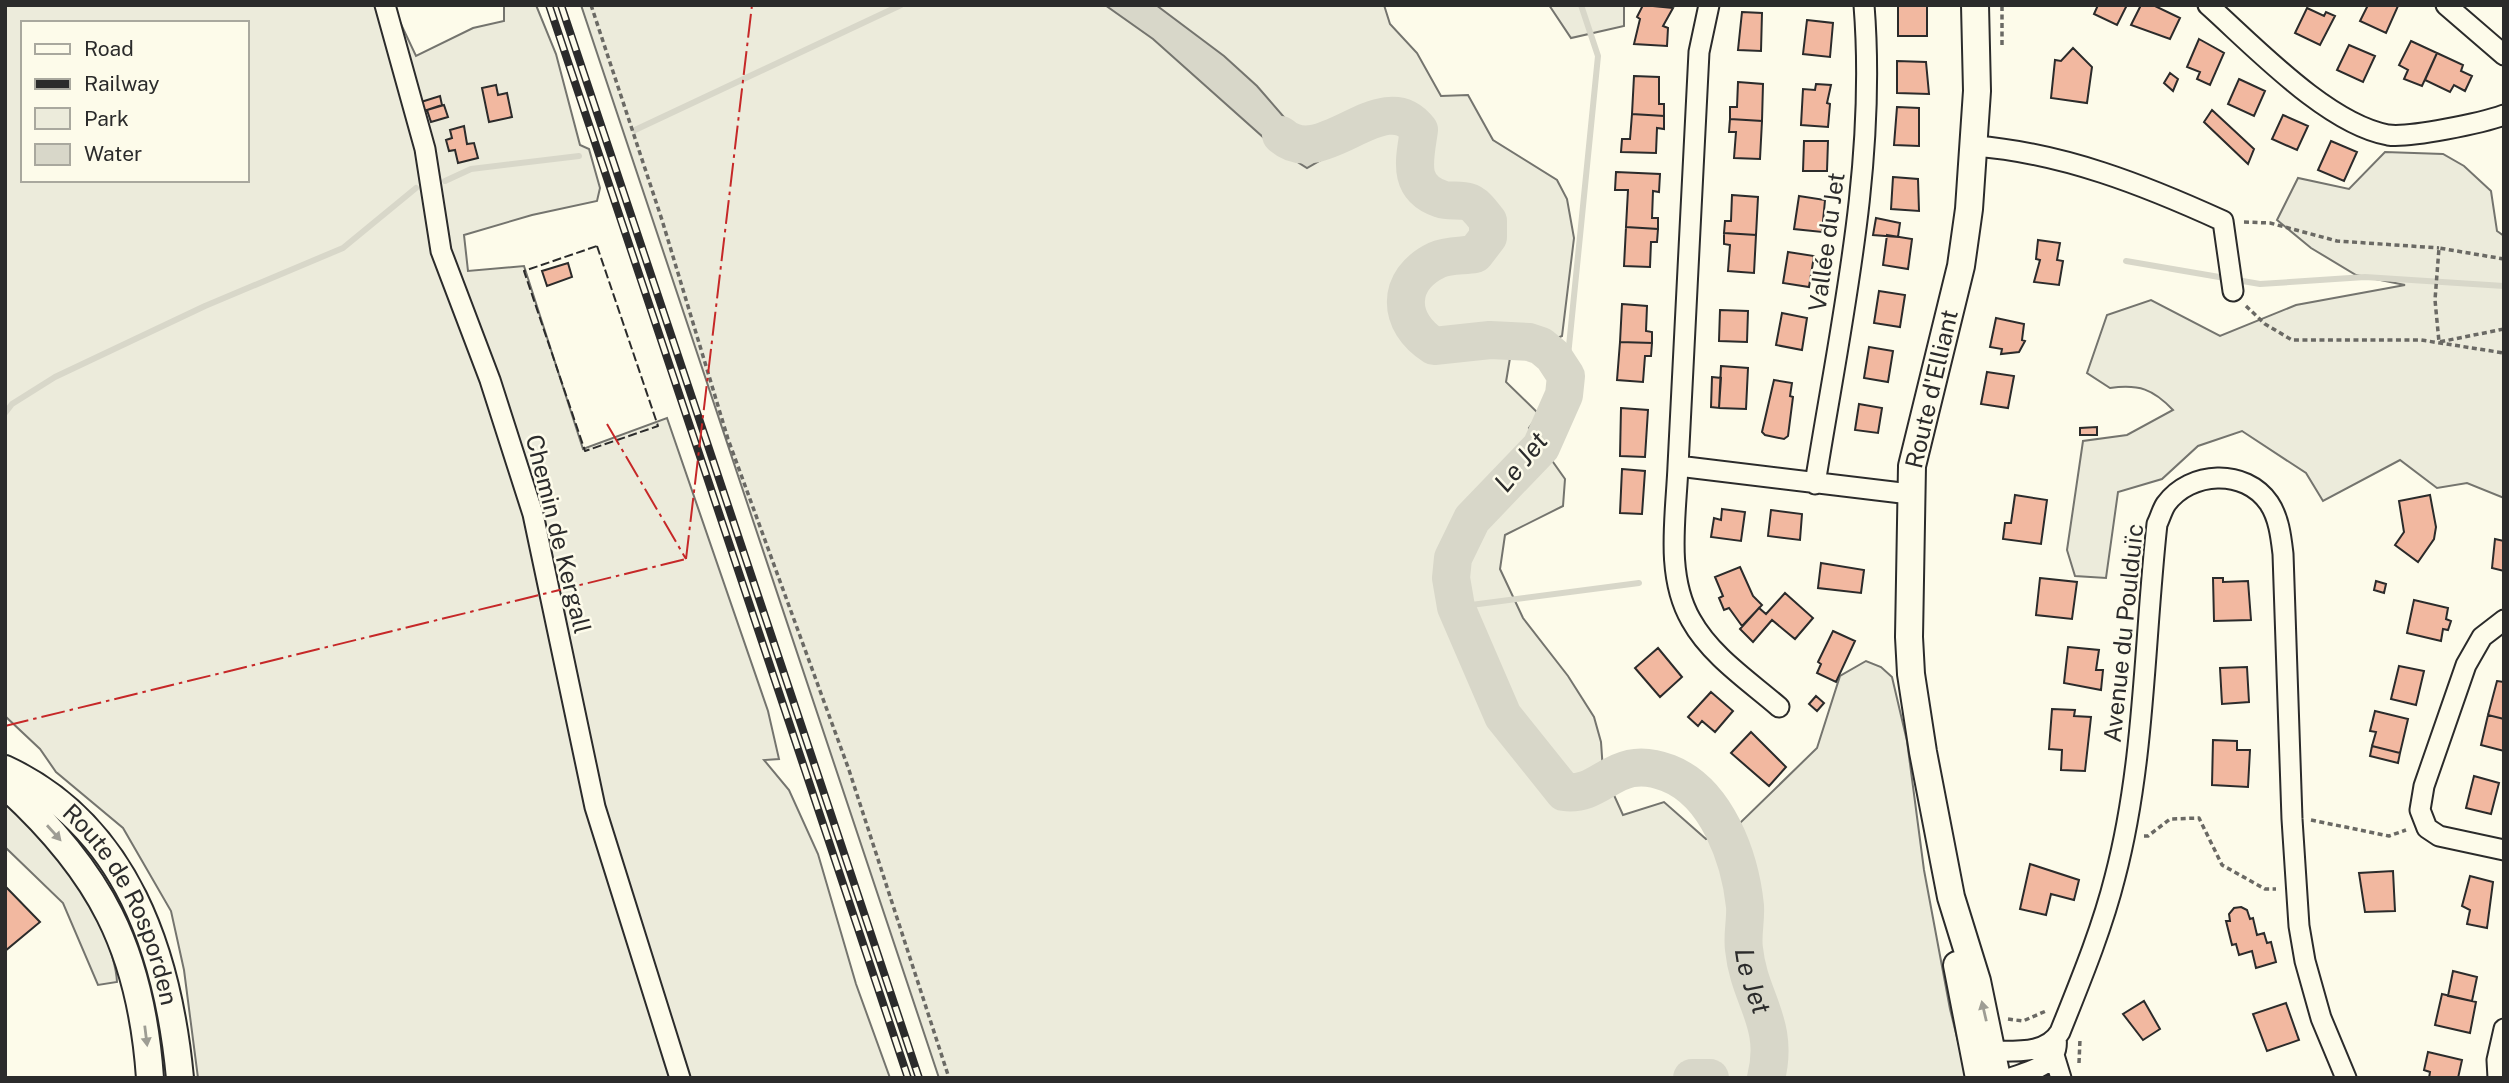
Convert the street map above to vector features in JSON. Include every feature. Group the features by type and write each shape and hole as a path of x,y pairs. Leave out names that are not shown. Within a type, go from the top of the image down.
{"street":[{"name":"Chemin de Kergall","path":"385,5 425,149 441,251 490,380 533,514 595,807 680,1078"},
{"path":"1709,5 1699,52 1678,466 1676,574 1688,612 1714,650 1779,707"},
{"name":"Vallée du Jet","path":"1815,484 1858,220 1864,125 1864,5"},
{"name":"Route d'Elliant","path":"1975,5 1975,146 1961,266 1917,442 1910,494 1913,542 1911,674 1951,897 1955,951 1981,1061 1997,1078"},
{"path":"2208,5 2316,100 2354,123 2390,135 2470,124 2504,115"},
{"path":"2446,5 2504,55"},
{"path":"1975,146 2023,151 2066,161 2224,220 2233,291"},
{"path":"1678,466 1910,494"},
{"name":"Avenue du Poulduïc","path":"2055,1047 2105,911 2124,833 2135,762 2157,524 2166,504 2199,481 2219,477 2253,486 2269,503 2279,525 2283,554 2292,819 2299,926 2320,1018 2346,1078"},
{"path":"2504,620 2482,637 2466,665 2420,800 2424,824 2431,832 2449,840 2504,850"},
{"name":"Route de Rosporden","path":"5,769 44,789 65,807 90,832 129,887 145,923 168,990 180,1078"},
{"name":"Route de Rosporden","path":"5,785 57,836 102,896 135,973 150,1078"},
{"path":"2498,1078 2497,1060 2504,1028"},
{"path":"1981,1061 2055,1047"},
{"path":"2011,1078 2039,1068 2055,1047"},
{"path":"2055,1047 2061,1078"}],"path":[{"path":"591,5 662,220 728,439 849,770 949,1078"},
{"path":"2224,220 2270,223 2337,241 2439,248 2504,259"},
{"path":"2439,248 2435,300 2439,342"},
{"path":"2233,291 2265,324 2292,340 2421,340 2504,353"},
{"path":"2439,342 2504,329"},
{"path":"2148,836 2170,819 2199,818 2222,865 2265,889"},
{"path":"2292,819 2315,820 2389,836 2424,824"},
{"path":"2000,1012 2007,1019 2018,1021 2035,1017 2043,1010 2065,1019"}],"green space":[{"path":"5,5 392,5 416,56 473,28 504,21 504,5 536,5 556,54 580,145 589,149 600,188 597,201 532,215 464,235 468,271 524,266 583,449 667,418 768,711 779,759 764,760 789,790 818,854 856,984 890,1078 198,1078 184,970 171,911 123,828 56,772 40,749 5,716"},
{"path":"581,5 1384,5 1390,24 1417,53 1441,96 1468,95 1493,140 1557,180 1567,199 1574,238 1562,336 1510,358 1506,382 1539,414 1529,428 1565,479 1563,506 1505,535 1500,569 1523,618 1568,676 1594,717 1601,742 1603,771 1623,815 1664,802 1706,839 1739,824 1817,748 1840,676 1866,661 1881,667 1892,677 1907,741 1924,870 1950,1009 1967,1078 939,1078"},
{"path":"1549,5 1624,5 1624,26 1571,38"},
{"path":"2385,152 2443,154 2464,166 2491,191 2497,231 2504,236 2504,498 2467,483 2437,488 2400,460 2323,501 2306,473 2242,431 2198,446 2162,479 2118,492 2106,578 2075,576 2067,550 2083,441 2127,435 2173,410 2152,393 2129,387 2110,388 2087,373 2107,315 2151,300 2220,336 2296,305 2405,285 2356,275 2311,248 2277,220 2298,178 2349,189"},
{"path":"5,804 47,839 76,873 106,938 117,982 98,985 63,903 5,847"}],"water":[{"path":"1105,5 1156,5 1224,56 1257,86 1289,123 1312,131 1325,127 1333,153 1307,168 1274,147 1153,39"}],"building":[{"path":"1643,5 1673,8 1663,26 1668,28 1667,46 1634,44 1640,19 1637,17"},
{"path":"1898,5 1927,5 1927,36 1898,36"},
{"path":"2098,5 2127,5 2117,25 2094,14"},
{"path":"2141,5 2153,5 2180,18 2170,39 2131,25"},
{"path":"2368,5 2398,6 2386,33 2360,21"},
{"path":"2307,8 2324,16 2326,12 2335,16 2320,45 2295,33"},
{"path":"1742,12 1762,13 1761,51 1738,50"},
{"path":"1807,20 1833,23 1830,57 1803,54"},
{"path":"2199,39 2224,53 2210,85 2197,79 2200,72 2187,67"},
{"path":"2411,41 2437,53 2422,86 2404,79 2408,70 2399,65"},
{"path":"2349,45 2375,56 2363,82 2337,70"},
{"path":"2073,48 2092,67 2087,103 2051,98 2055,60 2061,61"},
{"path":"2437,53 2463,65 2461,71 2472,76 2465,91 2454,85 2450,92 2425,80"},
{"path":"1897,61 1926,62 1929,94 1897,93"},
{"path":"2170,73 2178,79 2173,91 2164,83"},
{"path":"1634,76 1659,77 1659,104 1664,104 1664,116 1632,114"},
{"path":"2239,79 2265,91 2254,116 2228,104"},
{"path":"1738,82 1763,84 1762,121 1730,119 1730,107 1737,107"},
{"path":"1816,84 1831,85 1827,103 1830,104 1828,127 1801,125 1803,89 1815,90"},
{"path":"496,85 498,95 507,93 512,117 489,122 482,88"},
{"path":"440,96 442,105 424,111 421,102"},
{"path":"444,105 448,117 431,122 427,110"},
{"path":"1897,107 1919,108 1919,146 1894,145"},
{"path":"2212,110 2254,149 2248,164 2204,122"},
{"path":"1632,114 1664,116 1664,129 1657,128 1656,153 1621,152 1622,139 1630,139"},
{"path":"2283,115 2308,126 2297,150 2272,139"},
{"path":"1730,119 1762,121 1760,159 1734,158 1736,132 1729,132"},
{"path":"464,126 467,144 474,143 478,158 458,163 455,150 449,151 446,140 452,138 450,130"},
{"path":"1804,141 1828,141 1827,171 1803,171"},
{"path":"2331,141 2357,152 2344,181 2318,170"},
{"path":"1616,172 1660,174 1659,192 1653,191 1652,218 1658,218 1658,229 1626,227 1628,190 1615,190"},
{"path":"1893,177 1918,179 1919,211 1891,209"},
{"path":"1732,195 1758,197 1756,235 1724,233 1725,221 1731,221"},
{"path":"1799,196 1825,200 1822,232 1794,229"},
{"path":"1876,218 1900,223 1898,237 1873,235"},
{"path":"1626,227 1658,229 1657,242 1651,242 1650,267 1624,266"},
{"path":"1724,233 1756,235 1754,273 1728,271 1730,245 1724,244"},
{"path":"1887,235 1912,239 1908,269 1883,265"},
{"path":"2038,240 2060,243 2057,260 2063,261 2059,285 2034,282 2040,260 2036,259"},
{"path":"1788,252 1814,256 1809,287 1783,283"},
{"path":"568,263 572,277 547,286 542,271"},
{"path":"1879,291 1905,295 1900,327 1874,323"},
{"path":"1622,304 1647,306 1646,331 1652,332 1652,343 1620,342"},
{"path":"1720,310 1748,311 1747,342 1719,341"},
{"path":"1782,313 1807,318 1802,350 1776,345"},
{"path":"1996,318 2024,324 2022,340 2025,341 2019,352 2001,354 2002,349 1990,347"},
{"path":"1620,342 1652,343 1651,356 1645,356 1643,382 1617,380"},
{"path":"1869,347 1893,351 1888,382 1864,378"},
{"path":"1721,366 1748,368 1746,409 1719,408"},
{"path":"1987,372 2014,376 2008,408 1981,404"},
{"path":"1712,377 1721,378 1719,408 1711,407"},
{"path":"1774,380 1792,383 1788,436 1784,439 1762,432"},
{"path":"1859,404 1882,408 1878,433 1855,430"},
{"path":"1621,408 1648,410 1645,457 1620,456"},
{"path":"2097,427 2097,435 2080,435 2080,428"},
{"path":"1622,469 1645,471 1642,514 1620,513"},
{"path":"2015,495 2047,500 2041,544 2003,539 2005,523 2011,523"},
{"path":"2430,495 2436,527 2434,539 2418,562 2395,545 2404,532 2399,501"},
{"path":"1722,509 1745,512 1741,541 1711,537 1714,518 1721,520"},
{"path":"1771,510 1802,514 1800,540 1768,536"},
{"path":"2495,539 2504,541 2504,571 2492,568"},
{"path":"1821,563 1864,570 1861,593 1818,588"},
{"path":"1740,567 1753,596 1762,605 1742,626 1729,608 1724,610 1719,598 1723,596 1715,577"},
{"path":"2040,578 2077,582 2072,619 2036,615"},
{"path":"2213,578 2223,578 2223,582 2248,581 2251,620 2214,621"},
{"path":"2376,581 2386,584 2384,593 2374,590"},
{"path":"1785,593 1813,618 1795,639 1772,620 1753,642 1740,629 1759,608 1766,614"},
{"path":"2414,600 2448,608 2446,619 2451,621 2448,630 2443,629 2441,641 2407,633"},
{"path":"1833,631 1855,641 1836,682 1817,673 1821,664 1818,662"},
{"path":"2068,647 2099,650 2096,670 2103,670 2101,690 2064,683"},
{"path":"1658,648 1682,677 1660,697 1635,668"},
{"path":"2399,666 2424,671 2416,705 2391,699"},
{"path":"2247,667 2249,702 2222,704 2220,668"},
{"path":"2497,681 2504,682 2504,719 2488,715"},
{"path":"1711,692 1733,711 1715,732 1702,721 1698,726 1688,717"},
{"path":"1816,696 1824,703 1817,711 1809,704"},
{"path":"2052,709 2075,710 2074,716 2091,717 2085,771 2061,770 2062,750 2049,749"},
{"path":"2375,711 2408,719 2400,753 2372,746 2376,732 2370,731"},
{"path":"2488,715 2504,719 2504,751 2481,745"},
{"path":"1751,732 1786,767 1769,786 1731,753"},
{"path":"2213,740 2237,741 2237,750 2250,750 2248,787 2212,785"},
{"path":"2372,746 2400,753 2398,763 2370,756"},
{"path":"2474,776 2499,783 2491,814 2466,808"},
{"path":"2030,864 2079,880 2074,900 2051,894 2046,915 2020,909"},
{"path":"2393,871 2395,911 2365,912 2359,873"},
{"path":"2470,876 2493,882 2487,928 2467,924 2470,910 2462,906"},
{"path":"5,886 40,922 5,951"},
{"path":"2234,908 2247,910 2250,919 2253,918 2257,935 2264,933 2267,943 2271,942 2276,962 2256,968 2252,951 2239,955 2236,944 2232,945 2226,921 2230,921 2229,914"},
{"path":"2453,971 2477,977 2472,1001 2448,996"},
{"path":"2442,994 2476,1002 2470,1033 2435,1025"},
{"path":"2144,1001 2160,1029 2143,1040 2123,1014"},
{"path":"2286,1003 2299,1040 2267,1051 2253,1014"},
{"path":"2428,1052 2462,1060 2458,1078 2429,1078 2430,1072 2424,1070"}],"waterway":[{"path":"635,130 901,5"},
{"path":"1566,376 1598,56 1581,5"},
{"name":"Le Jet","path":"1281,135 1297,144 1315,144 1370,121 1388,116 1404,118 1419,130 1415,171 1422,187 1441,199 1471,203 1488,221 1488,237 1475,254 1441,258 1423,268 1414,279 1406,302 1413,326 1434,346 1490,340 1529,342 1541,346 1553,356 1566,376 1564,395 1541,447 1472,519 1453,558 1451,578 1456,607 1503,716 1564,792 1578,792 1590,788 1622,771 1650,768 1685,782 1713,811 1731,848 1742,887 1747,967 1767,1026 1769,1059 1766,1078"},
{"path":"445,181 471,169 579,156"},
{"path":"5,413 12,404 55,377 205,306 343,248 416,188"},
{"path":"2126,261 2260,284 2365,277 2504,286"},
{"path":"1456,607 1639,583"},
{"name":"Le Jet","path":"1692,1078 1710,1078"}],"railway":[{"path":"549,5 908,1078"},
{"path":"561,5 919,1078"}],"fence":[{"path":"597,246 658,426 585,451 524,271 597,246"}],"power":[{"path":"686,559 752,5"},
{"path":"607,424 686,559"},
{"path":"5,726 686,559"}]}
